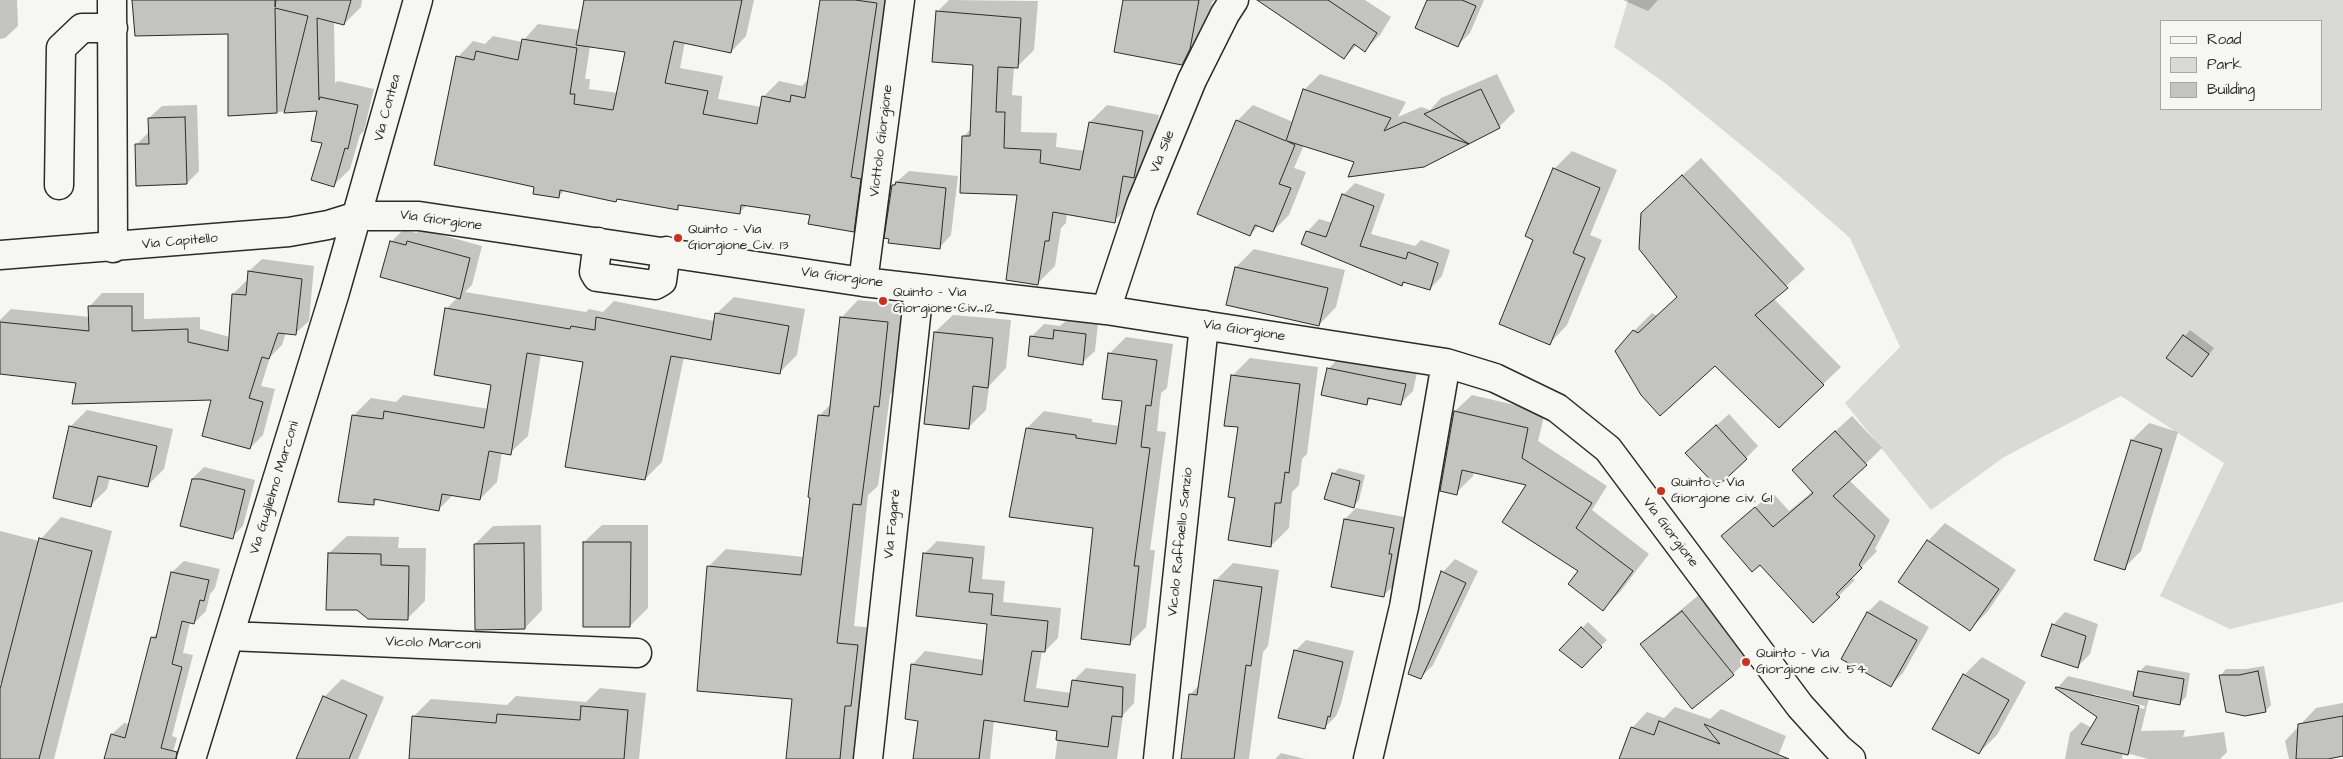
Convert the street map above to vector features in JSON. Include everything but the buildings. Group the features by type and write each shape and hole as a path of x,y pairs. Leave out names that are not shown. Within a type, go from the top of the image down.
{"street":[{"path":"112,0 113,248"},
{"name":"Via Contea","path":"357,216 418,0"},
{"name":"Viottolo Giorgione","path":"863,282 900,0"},
{"name":"Via Sile","path":"1106,310 1141,204 1170,133 1192,80 1234,0"},
{"path":"59,185 61,48 82,28 112,28"},
{"name":"Via Giorgione","path":"357,216 419,216 515,232 598,242 863,282 1106,310 1446,363 1495,378 1557,408 1608,449 1800,706 1838,748 1851,759"},
{"name":"Via Capitello","path":"0,255 113,248 289,232 328,225 357,216"},
{"name":"Via Guglielmo Marconi","path":"191,759 357,216"},
{"path":"598,242 594,272 597,277 655,285 662,281 666,252"},
{"name":"Via Fagarè","path":"868,759 919,289"},
{"name":"Vicolo Raffaello Sanzio","path":"1158,759 1204,325"},
{"path":"1368,759 1404,607 1446,363"},
{"name":"Vicolo Marconi","path":"229,636 638,652"}],"green space":[{"path":"1628,0 2343,0 2343,602 2230,629 2160,596 2224,463 2121,396 2004,457 1931,510 1845,403 1900,347 1850,238 1778,175 1665,83 1614,47"}],"place":[{"name":"Quinto - Via Giorgione Civ. 13","path":"678,238"},
{"name":"Quinto - Via Giorgione Civ. 12","path":"883,301"},
{"name":"Quinto - Via Giorgione civ. 61","path":"1661,491"},
{"name":"Quinto - Via Giorgione civ. 54","path":"1746,662"}]}
